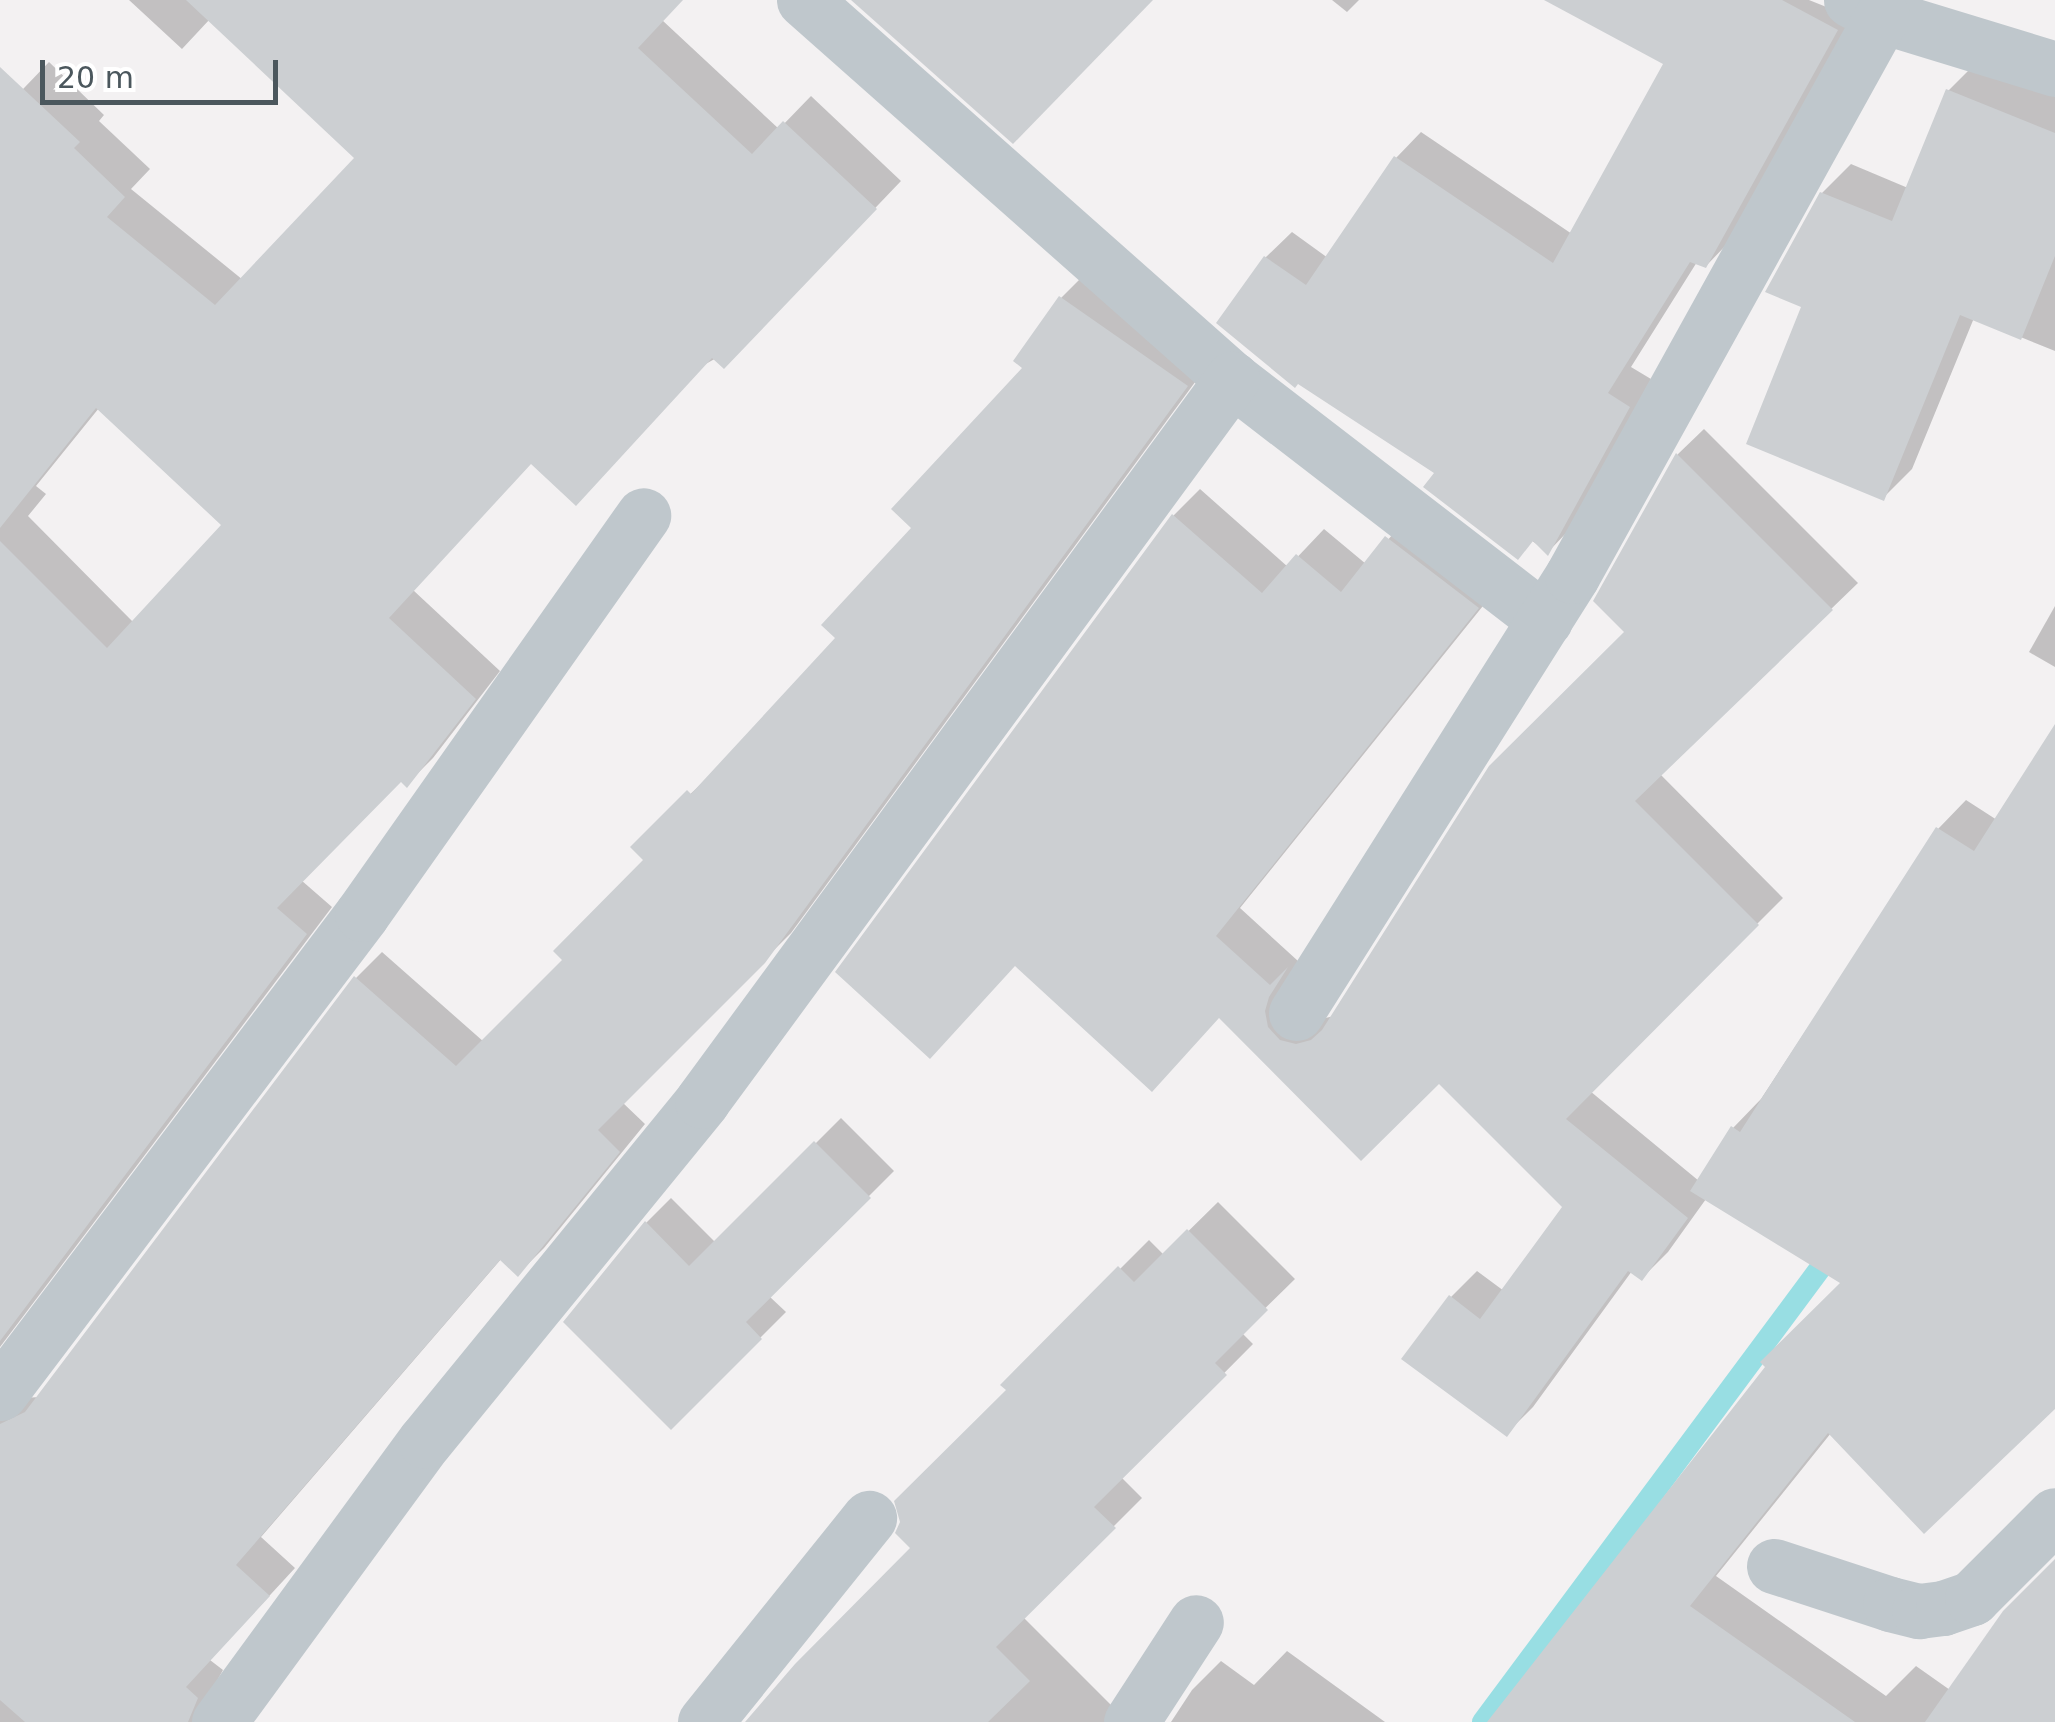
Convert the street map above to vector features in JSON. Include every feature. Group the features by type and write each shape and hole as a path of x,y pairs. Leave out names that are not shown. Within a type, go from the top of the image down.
{"street":[{"path":"804,0 1232,379 1545,620"},
{"path":"1296,1013 1545,620 1866,8 2055,69"},
{"path":"219,1722 425,1441 702,1102 1232,379"},
{"path":"0,1393 362,914 642,515"},
{"path":"1774,1566 1904,1608 1943,1608 1972,1598 2055,1515"},
{"path":"705,1722 869,1518"},
{"path":"1131,1722 1196,1622"}],"building":[{"path":"186,0 683,0 638,48 752,154 783,121 877,209 724,369 712,358 576,506 531,464 389,618 476,699 407,788 401,782 277,908 307,934 0,1341 0,541 107,648 221,525 96,408 0,528 0,67 80,142 74,148 125,197 107,217 215,305 354,158"},
{"path":"851,0 1153,0 1013,144"},
{"path":"1544,0 1782,0 1838,30 1706,268 1690,262 1608,393 1630,407 1548,556 1533,541 1518,560 1423,487 1434,473 1298,384 1295,388 1216,323 1264,256 1306,285 1394,156 1553,263 1663,64"},
{"path":"1946,89 2055,133 2055,256 2021,340 1960,315 1884,501 1746,444 1801,307 1765,292 1820,192 1892,221"},
{"path":"1059,296 1188,386 765,963 598,1130 620,1152 518,1277 500,1260 236,1565 270,1596 186,1687 198,1698 188,1722 25,1722 0,1700 0,1424 25,1412 354,976 456,1066 562,960 553,951 643,860 630,847 687,790 691,794 835,638 821,625 911,528 891,509 1022,368 1013,361"},
{"path":"1676,453 1833,610 1635,801 1759,925 1566,1119 1688,1218 1642,1281 1628,1271 1507,1437 1401,1359 1449,1295 1480,1319 1562,1207 1439,1084 1361,1161 1219,1018 1152,1092 1015,966 930,1059 835,972 1172,514 1262,593 1296,554 1341,592 1385,536 1479,608 1216,936 1270,985 1288,967 1269,997 1265,1011 1268,1027 1280,1040 1296,1044 1311,1040 1322,1030 1489,766 1624,632 1593,601"},
{"path":"2055,724 2055,1409 1924,1534 1828,1433 1690,1606 1855,1722 1487,1722 1765,1367 1760,1362 1840,1283 1690,1191 1731,1126 1740,1132 1936,827 1974,851"},
{"path":"814,1141 871,1198 746,1322 762,1339 671,1430 563,1322 645,1221 689,1266"},
{"path":"1187,1229 1268,1310 1215,1363 1227,1375 1094,1507 1116,1528 996,1647 1030,1681 988,1722 745,1722 795,1664 910,1548 895,1533 900,1522 894,1501 1006,1390 1000,1385 1118,1266 1134,1282"},
{"path":"2055,1559 2055,1722 1925,1722 2003,1611"}],"waterway":[{"path":"1483,1722 1836,1247"}]}
